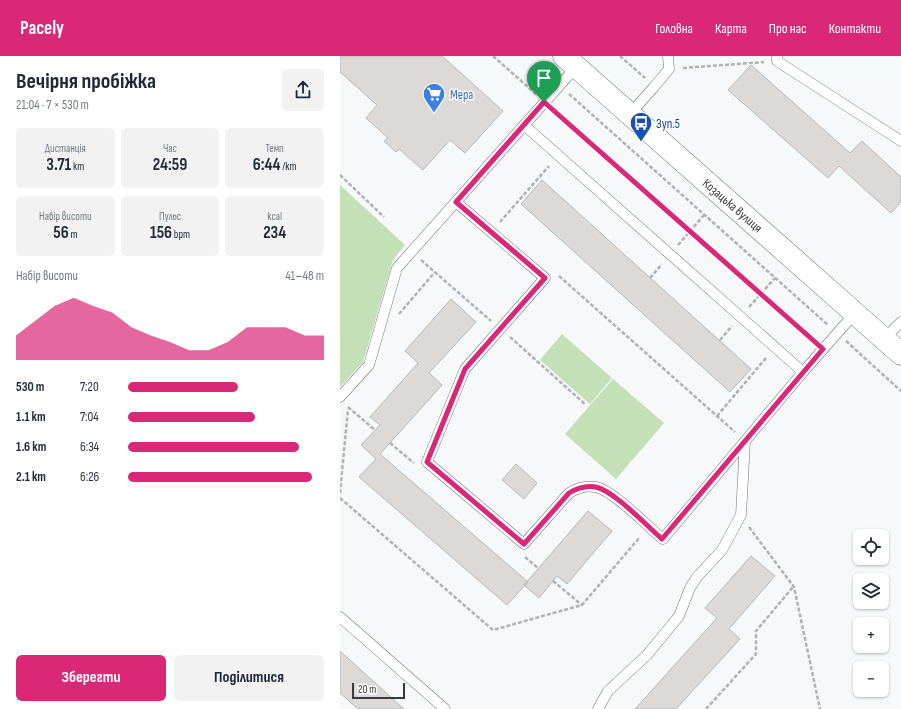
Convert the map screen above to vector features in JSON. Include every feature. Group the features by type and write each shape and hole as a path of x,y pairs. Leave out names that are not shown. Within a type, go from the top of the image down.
{"street":[{"name":"Козацька вулиця","path":"570,61 901,354"}],"lane":[{"path":"630,114 668,69 668,56"},
{"path":"777,59 901,141"},
{"path":"340,397 369,365 397,268 560,85 570,61"},
{"path":"524,125 803,372"},
{"path":"456,202 545,278 465,369 427,462 524,544 569,493 577,488 587,487 596,487 613,495 662,539 803,372 855,313"},
{"path":"884,339 901,322"},
{"path":"598,709 608,691 647,656 679,616 690,588 697,577 722,550 741,516 745,441"},
{"path":"340,617 445,709"}],"path":[{"path":"493,56 823,349"},
{"path":"620,56 654,87"},
{"path":"668,69 777,59"},
{"path":"560,85 901,391"},
{"path":"493,218 499,223 559,155"},
{"path":"340,175 384,217"},
{"path":"558,275 745,441"},
{"path":"717,416 776,347"},
{"path":"348,407 375,430"},
{"path":"340,498 493,630 582,605 640,536"},
{"path":"741,516 794,587 820,709"},
{"path":"553,581 582,605"},
{"path":"706,709 756,654 756,631 794,587"}],"green space":[{"path":"340,185 405,245 393,260 363,362 340,387"},
{"path":"562,334 612,378 590,404 540,360"},
{"path":"613,379 664,423 616,479 565,434"}],"building":[{"name":"Мера","path":"340,56 442,56 503,111 465,153 450,140 423,170 399,149 396,152 384,141 388,138 366,118 377,105 340,72"},
{"path":"751,65 850,153 862,141 901,177 901,202 891,213 839,166 828,178 728,90"},
{"path":"542,180 751,369 730,392 521,204"},
{"path":"451,299 476,322 429,373 442,385 380,454 528,582 507,605 359,477 376,459 361,445 380,425 370,417 418,363 405,351"},
{"path":"516,464 537,483 524,499 502,480"},
{"path":"588,511 612,531 567,584 557,576 539,598 524,585"},
{"path":"751,556 775,576 729,629 740,639 676,709 635,709 717,618 705,608"},
{"path":"340,651 404,709 358,709 340,693"}],"place":[{"name":"Мера","path":"434,114"},
{"name":"Зуп.5","path":"641,142"}],"route":[{"path":"544,102 823,349 662,539 613,495 596,487 587,487 577,488 569,493 524,544 427,462 465,369 545,278 456,202 544,102"}]}
